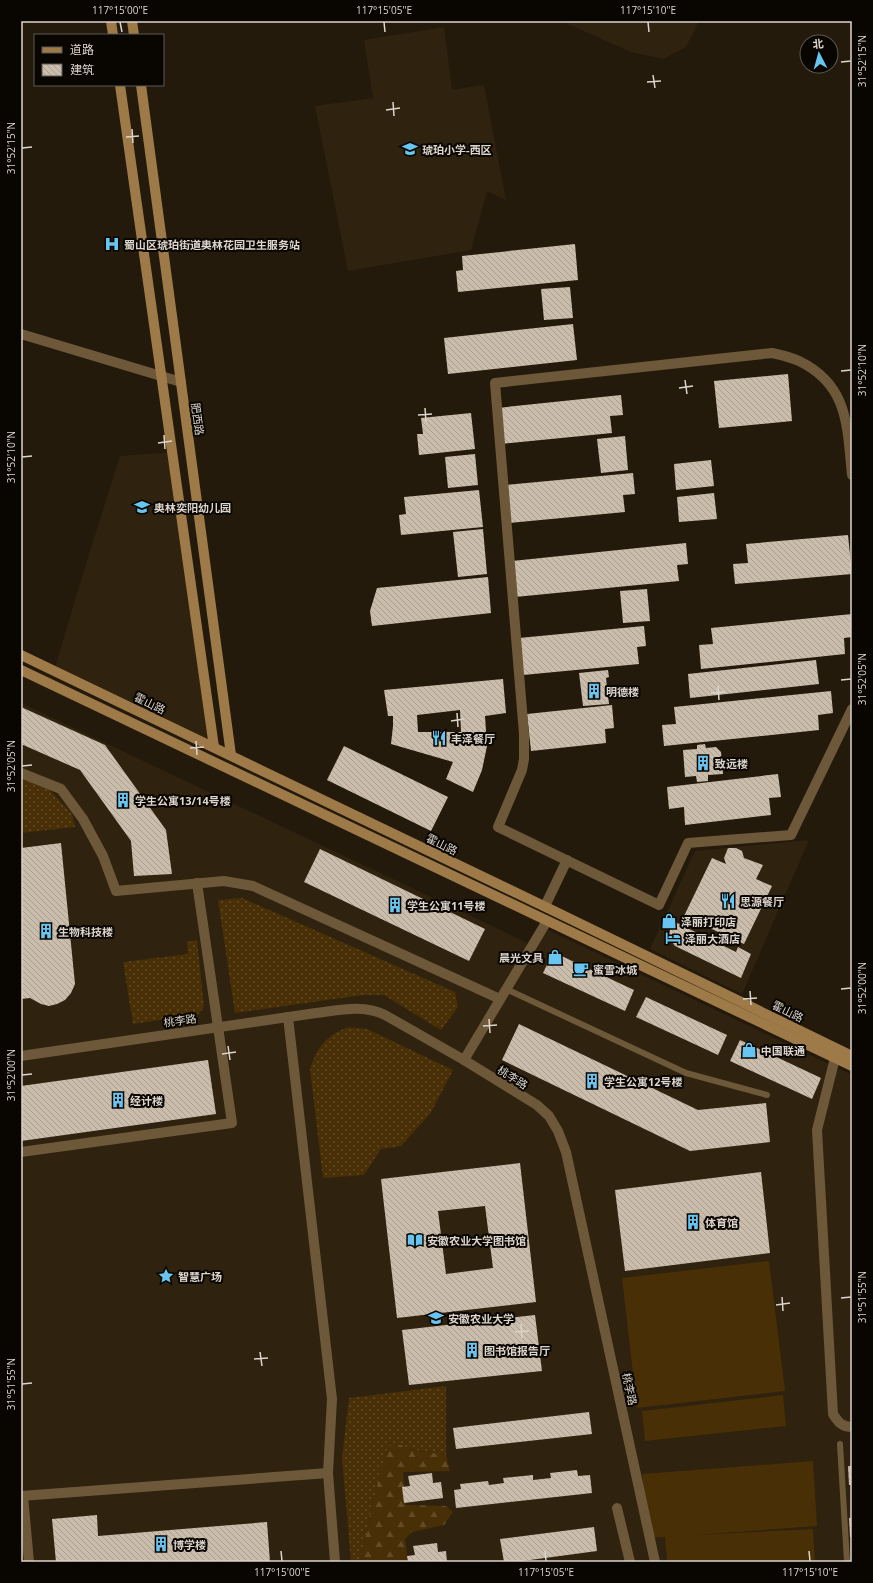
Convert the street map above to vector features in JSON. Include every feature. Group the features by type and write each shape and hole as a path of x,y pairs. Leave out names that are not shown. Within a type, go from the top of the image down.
{"main road":[{"path":"110,21 112,34"},
{"path":"132,21 134,34"},
{"path":"120,86 214,747"},
{"name":"肥西路","path":"141,86 231,756"},
{"name":"霍山路","path":"21,655 545,906 852,1056"},
{"name":"霍山路","path":"21,670 852,1066"}],"street":[{"path":"21,334 180,382"},
{"path":"852,474 846,416 835,391 819,373 798,360 772,353 495,383 524,734 522,770 498,827 659,905 688,843 791,835 852,709"},
{"path":"21,773 61,789 83,819 103,856 116,891 224,881 253,886 500,999"},
{"path":"545,906 567,860"},
{"path":"21,1152 232,1123 196,883"},
{"path":"464,1060 547,921"},
{"name":"桃李路","path":"21,1056 288,1017 355,1008 369,1009 384,1015 464,1060 537,1105 549,1116 558,1131 566,1152 655,1562"},
{"path":"288,1017 332,1399 328,1473 334,1562"},
{"path":"835,1058 818,1130 833,1414 838,1422 846,1427 852,1427"},
{"path":"29,1562 22,1496 328,1473"},
{"path":"617,1508 630,1562"}],"lane":[{"path":"506,990 686,1073 768,1095"},
{"path":"840,1444 847,1562"}],"shaded area":[{"path":"569,21 699,21 686,47 663,59 631,52 568,24"},
{"name":"琥珀小学-西区","path":"444,27 452,90 484,85 506,200 487,191 471,250 348,271 315,106 373,98 364,40"},
{"path":"172,452 214,747 54,671 120,456"},
{"name":"安徽农业大学","path":"21,703 532,945 542,927 852,1075 852,1562 21,1562"},
{"path":"809,840 742,994 650,949 695,851"}],"green space":[{"path":"21,776 44,784 72,814 75,827 21,833"},
{"path":"242,898 455,992 458,1007 441,1030 384,995 363,995 235,1013 218,900"},
{"path":"197,940 204,1007 199,1014 133,1024 123,962 188,954 187,942"},
{"path":"348,1027 367,1029 453,1070 430,1114 401,1146 381,1149 364,1175 323,1178 310,1069 319,1048 323,1043 333,1035"},
{"path":"769,1261 785,1391 637,1408 622,1278"},
{"path":"446,1386 446,1455 407,1449 401,1445 376,1490 360,1562 351,1562 342,1458 349,1398"},
{"path":"783,1395 786,1426 645,1441 642,1411"},
{"path":"401,1445 407,1449 446,1455 450,1471 403,1472 406,1505 446,1506 453,1512 444,1525 412,1532 405,1539 408,1562 360,1562 376,1490 388,1446"},
{"path":"813,1461 817,1526 695,1535 813,1529 815,1562 667,1562 665,1537 647,1538 642,1474"}],"building":[{"path":"575,244 578,280 458,292 456,271 463,270 462,256"},
{"path":"570,287 573,318 544,320 541,289"},
{"path":"573,324 577,360 448,374 444,338"},
{"path":"788,374 792,421 719,428 714,381"},
{"path":"621,395 623,415 610,416 612,433 501,444 497,408"},
{"path":"471,413 475,449 419,455 417,434 423,434 421,418"},
{"path":"625,436 628,470 601,473 597,439"},
{"path":"475,454 478,485 448,488 445,457"},
{"path":"711,460 714,486 676,490 674,464"},
{"path":"633,473 635,494 623,495 625,512 509,523 505,485"},
{"path":"479,490 483,527 401,535 399,515 406,514 404,497"},
{"path":"714,493 717,519 679,522 677,497"},
{"path":"483,529 487,574 458,577 453,532"},
{"path":"848,535 852,574 735,584 733,564 748,563 746,544"},
{"path":"686,543 688,564 677,565 679,581 515,597 512,561"},
{"path":"488,577 491,613 372,626 370,611 377,588"},
{"path":"647,589 650,621 623,623 620,591"},
{"path":"852,614 852,637 844,638 845,654 701,669 699,645 713,644 711,628"},
{"path":"644,626 646,646 637,647 639,664 523,675 519,638"},
{"path":"816,660 819,684 690,698 688,674"},
{"name":"明德楼","path":"608,670 609,677 606,678 609,704 583,706 579,673"},
{"name":"丰泽餐厅","path":"503,679 506,713 485,716 487,746 482,770 473,792 446,779 453,762 391,744 393,716 388,716 384,690","holes":["460,710 461,732 418,732 417,715"]},
{"path":"831,691 833,713 818,715 819,730 664,746 662,725 676,724 674,707"},
{"path":"612,705 614,728 605,729 606,743 531,751 527,714"},
{"name":"学生公寓13/14号楼","path":"21,707 105,745 166,830 172,874 134,876 131,841 80,770 21,744"},
{"name":"致远楼","path":"705,744 706,748 716,747 721,752 723,774 708,775 708,781 697,782 696,776 685,777 683,750 697,749 697,745"},
{"path":"344,746 448,797 431,831 327,780"},
{"path":"778,774 781,797 769,798 771,815 685,825 684,807 669,809 667,787"},
{"name":"生物科技楼","path":"61,843 75,984 71,993 65,1000 49,1006 41,1004 30,998 21,999 21,848"},
{"name":"思源餐厅","path":"728,848 736,848 742,851 744,858 763,865 756,879 772,886 744,944 684,916 712,858 726,864 724,858"},
{"name":"学生公寓11号楼","path":"320,849 485,929 469,961 304,882"},
{"name":"泽丽大酒店","path":"667,918 736,952 738,947 751,954 741,978 675,946 669,935 671,925 666,922"},
{"path":"553,952 634,990 625,1011 543,973"},
{"path":"646,997 727,1035 718,1055 636,1017"},
{"name":"学生公寓12号楼","path":"519,1024 698,1110 766,1103 770,1142 690,1151 502,1060"},
{"path":"740,1040 821,1078 812,1099 730,1061"},
{"name":"经计楼","path":"208,1060 216,1114 21,1141 21,1086"},
{"name":"安徽农业大学图书馆","path":"520,1163 536,1302 397,1318 381,1179","holes":["485,1206 493,1268 446,1274 438,1211"]},
{"name":"体育馆","path":"761,1172 770,1253 625,1271 615,1190"},
{"name":"图书馆报告厅","path":"535,1315 542,1371 409,1385 402,1330"},
{"path":"589,1412 592,1434 456,1449 453,1428"},
{"path":"848,1466 852,1466 852,1485 849,1485"},
{"path":"577,1470 578,1476 590,1475 592,1493 456,1508 454,1490 461,1489 460,1484 488,1481 489,1485 504,1483 503,1478 533,1475 533,1480 551,1478 550,1473"},
{"path":"432,1473 433,1483 441,1482 443,1498 404,1503 402,1487 410,1486 408,1476"},
{"name":"博学楼","path":"97,1515 98,1536 267,1522 270,1562 56,1562 52,1519"},
{"path":"849,1518 852,1518 852,1537 850,1537"},
{"path":"594,1527 597,1551 515,1562 504,1562 500,1539"},
{"path":"437,1543 438,1552 446,1551 447,1562 408,1562 407,1556 415,1555 413,1546"}],"place":[{"name":"琥珀小学-西区","path":"410,149"},
{"name":"蜀山区琥珀街道奥林花园卫生服务站","path":"112,244"},
{"name":"奥林奕阳幼儿园","path":"142,507"},
{"name":"明德楼","path":"594,691"},
{"name":"丰泽餐厅","path":"439,738"},
{"name":"致远楼","path":"703,763"},
{"name":"学生公寓13/14号楼","path":"123,800"},
{"name":"思源餐厅","path":"728,901"},
{"name":"学生公寓11号楼","path":"395,905"},
{"name":"泽丽打印店","path":"669,921"},
{"name":"生物科技楼","path":"46,931"},
{"name":"泽丽大酒店","path":"673,938"},
{"name":"晨光文具","path":"555,957"},
{"name":"蜜雪冰城","path":"581,969"},
{"name":"中国联通","path":"749,1050"},
{"name":"学生公寓12号楼","path":"592,1081"},
{"name":"经计楼","path":"118,1100"},
{"name":"体育馆","path":"693,1222"},
{"name":"安徽农业大学图书馆","path":"415,1240"},
{"name":"智慧广场","path":"166,1276"},
{"name":"安徽农业大学","path":"436,1318"},
{"name":"图书馆报告厅","path":"472,1350"},
{"name":"博学楼","path":"161,1544"}]}
